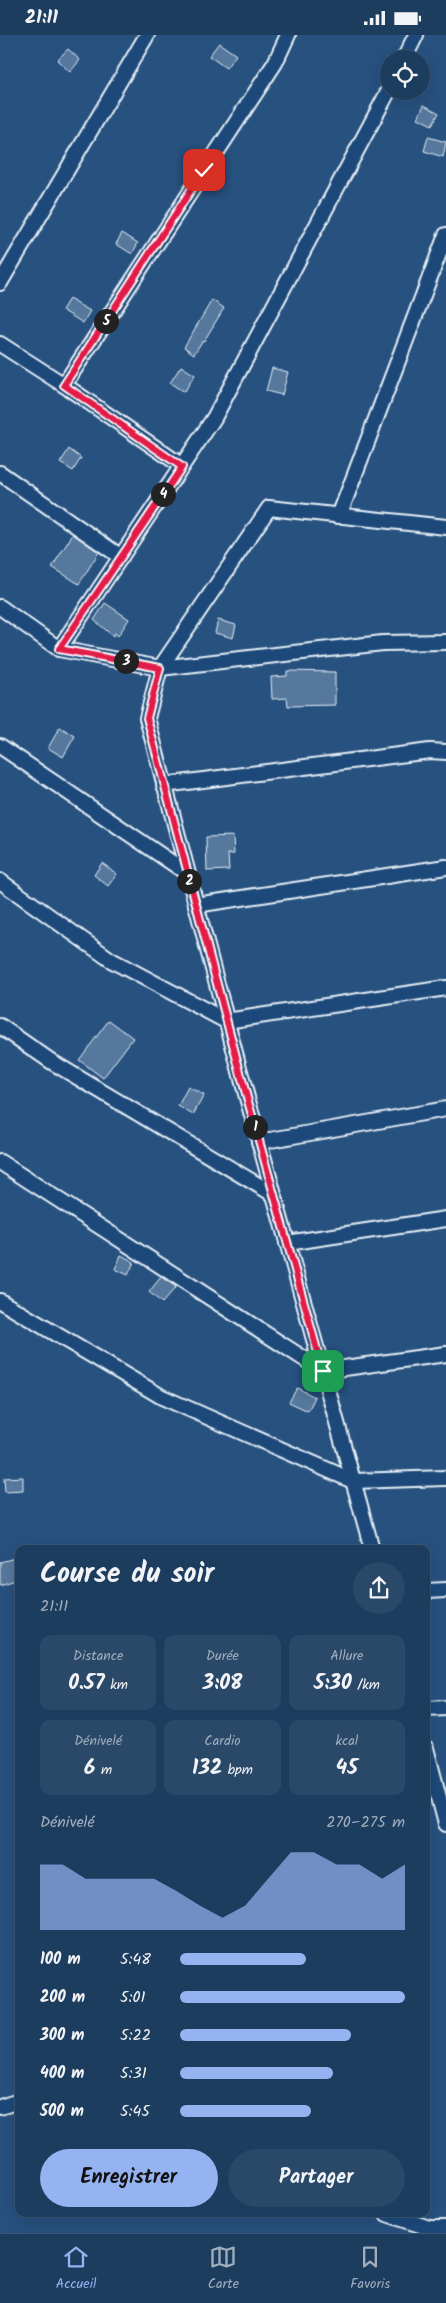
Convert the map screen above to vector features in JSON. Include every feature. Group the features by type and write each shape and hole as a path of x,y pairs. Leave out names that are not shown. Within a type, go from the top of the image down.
{"street":[{"path":"0,283 147,35"},
{"path":"64,385 275,63 288,35"},
{"path":"408,50 416,35"},
{"path":"59,649 214,418 384,100"},
{"path":"339,516 446,235"},
{"path":"0,344 64,385 182,467"},
{"path":"0,473 121,557"},
{"path":"371,1545 226,1021 147,718 160,668 269,508 446,527"},
{"path":"0,607 59,649 160,668 383,643 446,642"},
{"path":"0,746 187,873"},
{"path":"164,785 430,751 446,752"},
{"path":"196,905 446,867"},
{"path":"0,881 111,959 226,1021 446,988"},
{"path":"0,1025 52,1062 273,1194"},
{"path":"259,1142 446,1109"},
{"path":"0,1162 323,1371 446,1354"},
{"path":"287,1243 446,1219"},
{"path":"0,1301 162,1397 353,1481 446,1478"},
{"path":"430,1591 446,1589"},
{"path":"430,1709 446,1708"},
{"path":"430,1763 446,1824"},
{"path":"0,2107 15,2102"},
{"path":"396,2217 429,2228 446,2228"}],"building":[{"path":"219,43 236,55 226,68 209,56"},
{"path":"68,49 80,60 70,72 57,60"},
{"path":"424,105 439,113 432,125 418,118"},
{"path":"428,137 446,142 443,157 424,151"},
{"path":"122,233 138,243 132,254 116,244"},
{"path":"69,299 90,311 83,323 62,310"},
{"path":"212,300 224,308 194,354 184,347"},
{"path":"181,366 195,375 184,392 170,383"},
{"path":"272,368 288,372 282,395 266,391"},
{"path":"69,449 81,458 73,471 60,463"},
{"path":"73,534 99,552 79,584 52,567"},
{"path":"105,603 129,619 118,636 115,633 113,636 94,620"},
{"path":"218,620 236,625 233,638 215,633"},
{"path":"287,671 335,672 335,705 288,706 287,698 272,699 271,677 287,676"},
{"path":"60,727 75,736 63,757 48,748"},
{"path":"233,836 234,854 228,854 229,870 207,871 206,837"},
{"path":"102,863 117,874 108,886 94,875"},
{"path":"109,1020 133,1038 103,1078 79,1060"},
{"path":"188,1087 204,1095 193,1115 178,1106"},
{"path":"121,1255 134,1262 128,1275 115,1269"},
{"path":"161,1277 176,1287 162,1303 149,1292"},
{"path":"297,1388 315,1397 308,1411 289,1402"},
{"path":"23,1477 23,1491 5,1492 4,1478"},
{"path":"15,1558 15,1580 0,1585 0,1562"}],"route":[{"path":"204,170 64,385 182,467 59,649 160,668 147,718 226,1021 323,1371"}]}
